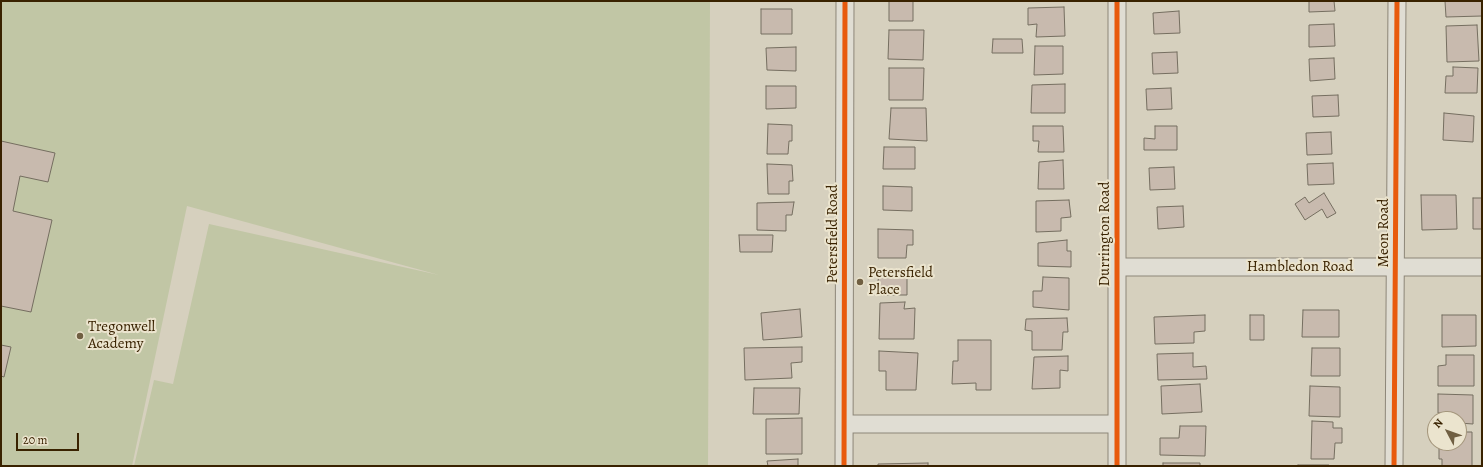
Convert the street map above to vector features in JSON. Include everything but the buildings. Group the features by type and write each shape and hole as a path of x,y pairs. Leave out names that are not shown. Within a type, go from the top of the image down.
{"street":[{"name":"Petersfield Road","path":"844,466 845,1"},
{"name":"Durrington Road","path":"1117,1 1117,466"},
{"name":"Meon Road","path":"1394,466 1397,1"},
{"name":"Hambledon Road","path":"1118,267 1482,266"},
{"path":"844,424 1117,424"}],"green space":[{"path":"1,1 710,1 708,466 134,466 154,380 173,384 209,224 439,275 187,206 132,466 1,466"}],"cycle path":[{"path":"844,466 845,1"},
{"path":"1117,1 1117,466"},
{"path":"1394,466 1397,1"}],"place":[{"name":"Petersfield Place","path":"860,282"},
{"name":"Tregonwell Academy","path":"80,336"}]}
